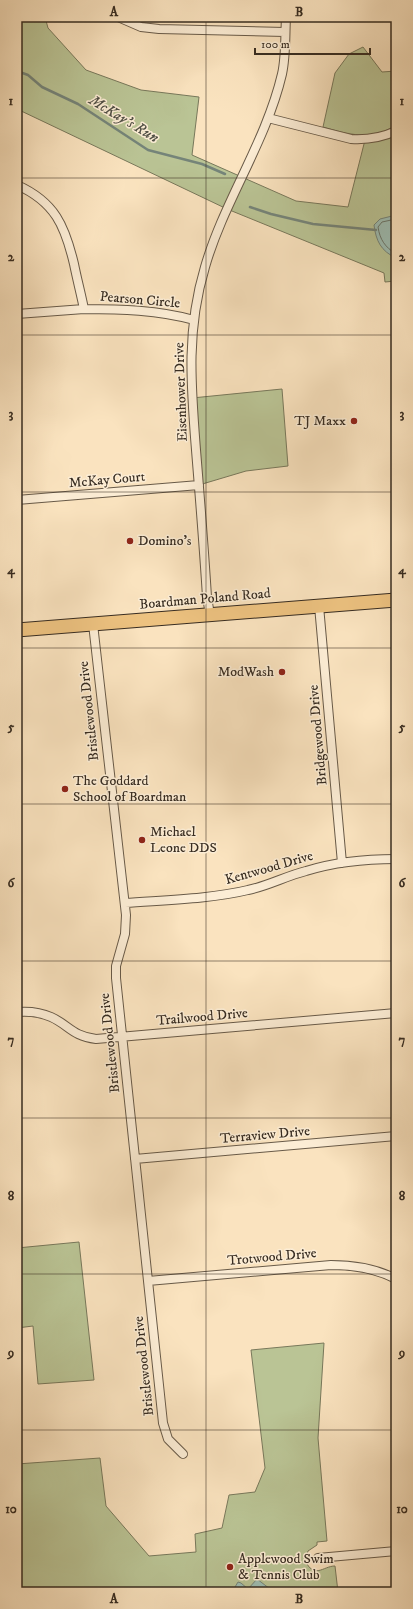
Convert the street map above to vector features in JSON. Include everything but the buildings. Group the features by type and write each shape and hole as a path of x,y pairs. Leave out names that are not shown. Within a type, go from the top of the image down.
{"main road":[{"name":"Boardman Poland Road","path":"17,630 396,600"}],"street":[{"path":"118,17 141,27 159,29 285,32"},
{"name":"Eisenhower Drive","path":"210,615 191,379 190,354 194,320 204,268 215,237 268,118 282,73 286,17"},
{"path":"268,118 351,139 362,140 381,137 396,130"},
{"name":"Pearson Circle","path":"17,186 37,196 46,203 60,221 69,242 84,309"},
{"name":"Pearson Circle","path":"17,314 84,309 134,310 194,320"},
{"name":"McKay Court","path":"17,500 199,485"},
{"name":"Bridgewood Drive","path":"319,606 342,863"},
{"name":"Bristlewood Drive","path":"93,624 124,903 125,934 116,966 116,973 164,1429 168,1439 183,1454"},
{"name":"Kentwood Drive","path":"124,903 237,893 263,886 307,870 342,863 375,859 396,859"},
{"name":"Trailwood Drive","path":"17,1012 35,1012 46,1015 58,1021 71,1031 89,1038 122,1037 396,1013"},
{"name":"Terraview Drive","path":"135,1159 396,1136"},
{"name":"Trotwood Drive","path":"148,1281 336,1265 368,1268 396,1279"},
{"path":"396,1404 396,1441"},
{"path":"318,1558 396,1551"}],"green space":[{"path":"17,17 45,17 48,28 86,70 141,90 199,97 192,155 296,201 348,207 365,140 396,132 396,281 385,282 384,273 227,209 17,109"},
{"path":"363,47 382,72 396,71 396,125 387,130 369,135 351,134 323,127 335,73 349,54"},
{"path":"282,389 288,466 246,471 199,485 192,398"},
{"path":"79,1242 94,1380 38,1384 33,1326 17,1328 17,1248"},
{"path":"324,1343 318,1438 327,1541 317,1542 317,1545 308,1551 305,1560 308,1566 315,1571 335,1566 338,1592 17,1592 17,1464 100,1458 106,1506 149,1556 196,1552 195,1534 222,1528 229,1495 255,1492 265,1468 251,1350"}],"water":[{"path":"396,215 396,258 383,249 380,245 376,236 374,225 380,219"},
{"path":"257,1579 274,1592 232,1592 238,1582 248,1589"}],"waterway":[{"name":"McKay's Run","path":"17,71 28,75 42,87 78,104 148,150 202,164 225,174"},
{"name":"McKay's Run","path":"250,207 271,214 313,224 376,230"}],"place":[{"name":"TJ Maxx","path":"354,421"},
{"name":"Domino's","path":"130,541"},
{"name":"ModWash","path":"282,672"},
{"name":"The Goddard School of Boardman","path":"65,789"},
{"name":"Michael Leone DDS","path":"142,840"},
{"name":"Applewood Swim & Tennis Club","path":"230,1567"}]}
